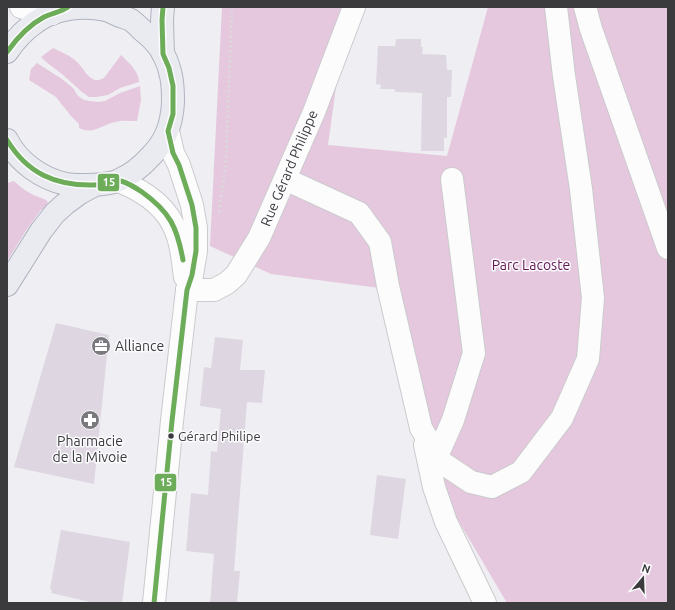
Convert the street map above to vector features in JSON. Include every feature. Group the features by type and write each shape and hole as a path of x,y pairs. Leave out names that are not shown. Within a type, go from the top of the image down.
{"main road":[{"path":"7,52 25,30 37,21 62,10 86,7 106,10 131,20 151,37 163,54 169,68 173,86 172,114 168,130 156,151 143,164 119,181 93,186 66,184 47,178 31,168 21,159 9,145 7,140"},
{"path":"163,7 163,54"},
{"path":"7,285 41,231 55,213 80,193 93,186"}],"street":[{"path":"21,7 27,9 62,10"},
{"name":"Rue Gérard Philippe","path":"187,290 214,290 227,283 236,275 259,238 314,112 354,7"},
{"path":"421,428 441,462 470,482 492,487 521,472 562,418 588,359 593,298 582,189 564,76 556,7"},
{"path":"585,7 591,29 668,248"},
{"path":"154,603 187,290 192,275 196,251 196,228 192,206 179,165 173,153 168,130"},
{"path":"285,179 359,213 380,242 388,286 434,487 446,522 485,603"},
{"path":"437,456 453,420 474,353 452,179"},
{"path":"119,181 135,188 151,198 163,209 171,220 181,245 187,290"}],"path":[{"path":"219,213 226,162 232,7"}],"green space":[{"name":"Parc Lacoste","path":"222,7 347,7 328,145 447,156 488,7 668,7 668,603 507,603 442,493 395,290 271,274 210,246"},
{"path":"53,48 74,60 87,75 96,80 104,78 121,55 135,70 139,78 139,82 120,88 108,95 89,97 41,57"},
{"path":"37,63 62,79 73,88 78,96 84,100 98,102 105,101 120,93 140,86 141,100 137,121 118,121 93,130 84,130 79,128 79,124 56,97 29,80 31,69"},
{"path":"14,181 26,191 48,202 45,208 41,210 27,229 7,261 7,183"}],"building":[{"path":"396,39 421,39 421,47 423,47 422,54 446,55 447,70 452,70 451,97 447,97 447,138 444,138 444,151 421,151 422,93 396,92 394,89 380,89 381,85 376,84 378,46 395,46"},
{"path":"56,323 109,335 94,484 14,467"},
{"path":"215,337 243,340 240,370 265,370 262,403 247,402 234,571 240,571 237,603 210,603 214,554 186,551 191,493 208,495 211,451 217,452 221,409 200,406 204,367 211,368"},
{"path":"377,475 406,479 398,539 370,535"},
{"path":"61,530 130,542 122,603 94,603 51,593 52,590 50,589"}],"transit line":[{"name":"15","path":"7,52 19,37 33,24 44,17 68,7"},
{"name":"15","path":"154,603 187,290 192,275 196,251 196,228 192,205 179,165 173,153 168,131 173,114 173,86 169,68 163,54 163,7"},
{"name":"15","path":"7,140 15,151 33,169 55,180 80,185 94,185 121,181 142,192 152,199 171,221 178,238 183,260"}],"place":[{"name":"Alliance","path":"101,346"},
{"name":"Pharmacie de la Mivoie","path":"90,420"},
{"name":"Gérard Philipe","path":"171,436"}]}
